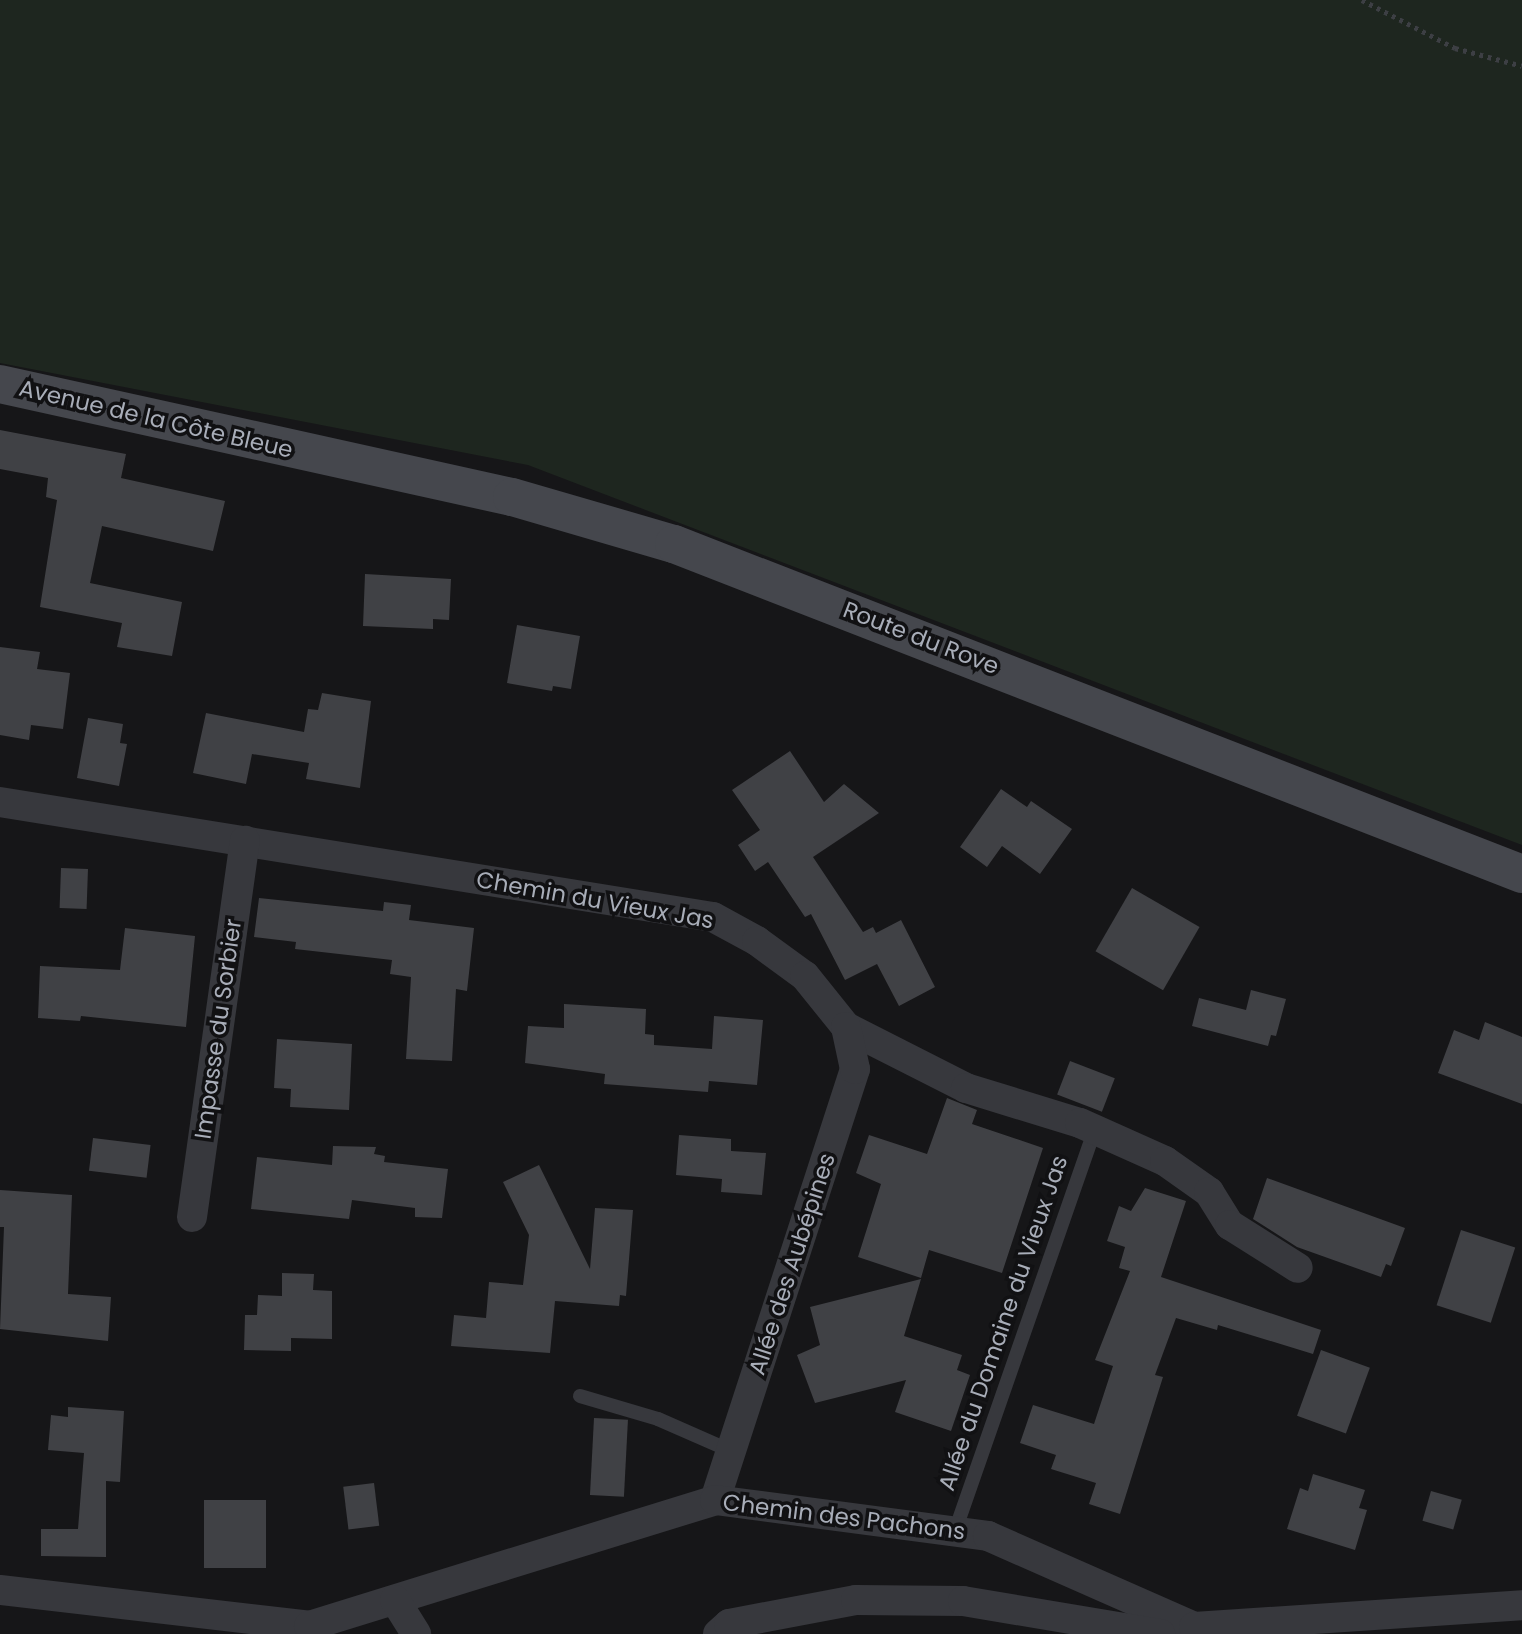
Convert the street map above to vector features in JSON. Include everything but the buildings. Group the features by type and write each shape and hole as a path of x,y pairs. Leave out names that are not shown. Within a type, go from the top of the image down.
{"main road":[{"name":"Avenue de la Côte Bleue","path":"0,384 140,412 304,453"},
{"name":"Avenue de la Côte Bleue","path":"0,408 157,435 304,453"},
{"name":"Route du Rove","path":"304,453 512,497 674,544 1522,874"}],"street":[{"name":"Chemin du Vieux Jas","path":"0,802 713,917 757,941 805,976 846,1027 966,1088 1095,1130 1165,1161 1209,1192 1230,1225 1297,1268"},
{"name":"Impasse du Sorbier","path":"192,1217 245,841"},
{"name":"Allée des Aubépines","path":"715,1500 855,1069 846,1027"},
{"name":"Chemin des Pachons","path":"0,1590 309,1626 715,1500 988,1536 1195,1630 1522,1605"},
{"path":"395,1600 416,1634"},
{"path":"718,1634 729,1624 856,1600 962,1601 1160,1634"}],"lane":[{"name":"Allée du Domaine du Vieux Jas","path":"955,1531 1095,1130"},
{"path":"580,1396 658,1419 731,1451"}],"path":[{"path":"1362,0 1455,48 1522,66"}],"shaded area":[{"path":"0,0 1522,0 1522,845 528,465 0,363"}]}
